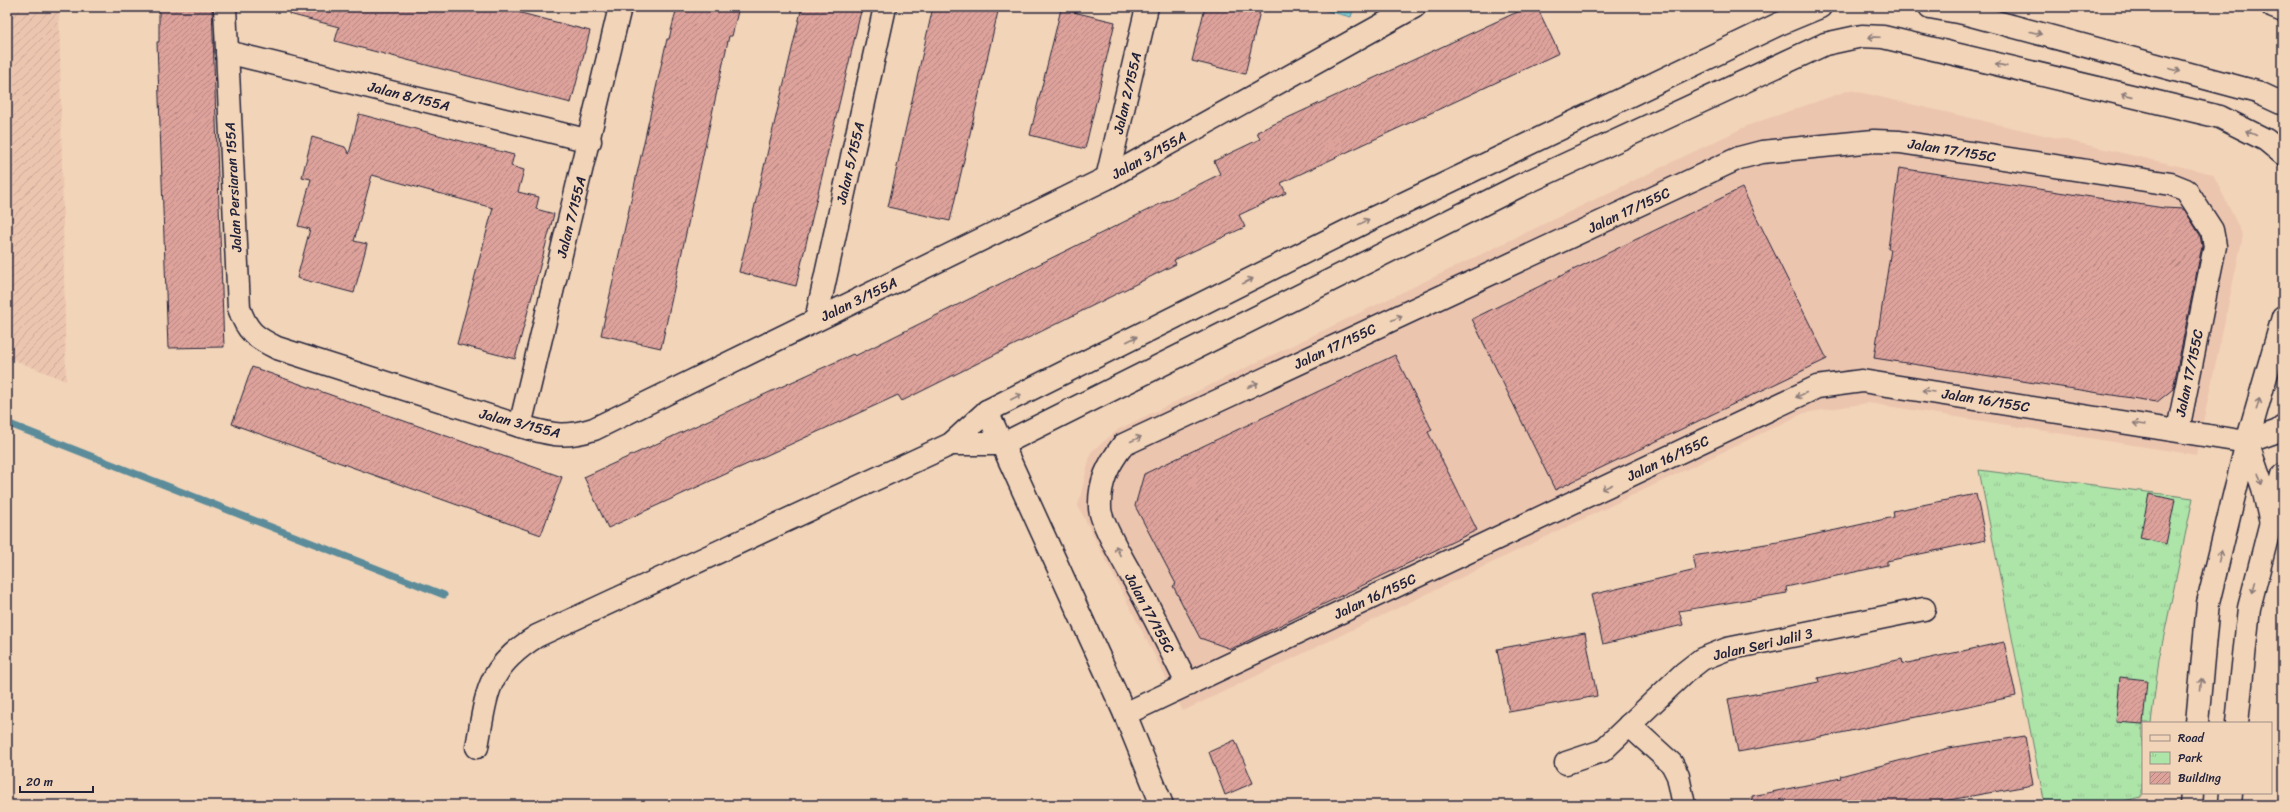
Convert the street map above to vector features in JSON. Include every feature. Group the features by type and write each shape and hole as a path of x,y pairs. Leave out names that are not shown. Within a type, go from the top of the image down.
{"street":[{"name":"Jalan Persiaran 155A","path":"225,7 239,308 245,325 257,338 277,348"},
{"name":"Jalan 7/155A","path":"520,426 590,141 620,7"},
{"name":"Jalan 5/155A","path":"816,320 885,7"},
{"name":"Jalan 2/155A","path":"1107,178 1147,7"},
{"name":"Jalan 3/155A","path":"277,348 520,426 557,436 574,435 594,429 1107,178 1414,7"},
{"path":"477,747 489,686 500,667 516,649 537,636 950,444 987,411 1367,221 1820,7"},
{"path":"1930,7 1963,13 2257,92 2283,104"},
{"path":"2273,7 2283,11"},
{"path":"950,444 1003,444 1519,186 1825,44 1862,36 1883,37 2220,117 2266,140 2283,154"},
{"name":"Jalan 8/155A","path":"227,52 590,141"},
{"name":"Jalan 17/155C","path":"1188,685 1126,566 1100,510 1101,485 1108,465 1123,445 1739,158 1762,152 1874,141 1900,142 2171,184 2186,190 2212,230 2215,246 2178,430"},
{"path":"2197,722 2208,603 2247,442 2283,317"},
{"name":"Jalan 16/155C","path":"1126,714 1817,387 1862,381 2247,442"},
{"path":"987,411 1126,714 1162,805"},
{"path":"2247,442 2278,431 2283,427"},
{"path":"2247,442 2263,488 2270,522"},
{"path":"2237,722 2249,608 2283,475"},
{"name":"Jalan Seri Jalil 3","path":"1566,763 1602,751 1702,659 1727,650 1924,609"},
{"path":"1629,725 1672,764 1678,776 1684,805"},
{"path":"2191,805 2192,794"},
{"path":"2230,805 2231,794"}],"shaded area":[{"path":"7,7 59,7 66,381 7,357"},
{"path":"1850,90 2213,174 2243,236 2196,455 1868,403 1804,413 1183,711 1078,506 1091,452 1119,429 1749,125"}],"green space":[{"path":"1979,470 2193,498 2159,659 2151,722 2142,722 2142,797 2106,805 2045,805"}],"water":[{"path":"1312,7 1354,7 1351,17"}],"building":[{"path":"159,7 212,7 224,347 168,348 157,42 159,42"},
{"path":"290,7 498,7 590,31 571,103 335,41 339,27 289,14"},
{"path":"677,7 739,7 732,36 729,36 661,348 601,335 667,39 669,39"},
{"path":"802,7 862,7 796,286 739,272"},
{"path":"933,7 999,7 950,221 888,207"},
{"path":"1205,7 1261,7 1245,74 1192,61"},
{"path":"1528,7 1537,7 1559,53 1281,183 1286,193 1239,215 1245,227 1174,260 1176,264 902,401 898,395 608,528 584,477 853,354 855,356 1220,174 1214,161 1260,139 1257,132"},
{"path":"1061,9 1115,22 1085,149 1030,135"},
{"path":"359,114 514,155 511,166 524,170 518,192 539,197 536,209 554,214 515,359 457,344 493,208 372,175 354,241 367,244 354,293 297,278 310,229 298,226 311,179 302,177 312,137 345,147 349,154"},
{"path":"1899,168 2164,208 2184,209 2200,235 2202,246 2173,389 2157,402 1874,358 1891,249 1888,249"},
{"path":"1742,188 1827,359 1555,490 1472,319"},
{"path":"1395,355 1432,430 1428,432 1477,530 1231,649 1200,638 1173,586 1176,584 1135,506 1144,474"},
{"path":"252,367 562,477 541,535 232,424"},
{"path":"1976,494 1986,540 1887,561 1887,565 1786,587 1787,593 1679,611 1683,625 1603,644 1591,595 1696,570 1693,556 1778,542 1836,530 1894,517 1893,511"},
{"path":"2149,494 2175,500 2166,544 2140,538"},
{"path":"1585,633 1597,696 1509,712 1497,649"},
{"path":"2004,642 2016,696 1831,735 1738,752 1728,699 1819,682 1818,678 1902,659 1903,664"},
{"path":"2120,677 2147,680 2142,724 2116,722"},
{"path":"2025,736 2033,785 1921,805 1753,805 1752,796 1841,778 1840,776 1949,748"},
{"path":"1235,740 1253,783 1225,795 1209,752"}],"waterway":[{"path":"7,423 444,595"}]}
